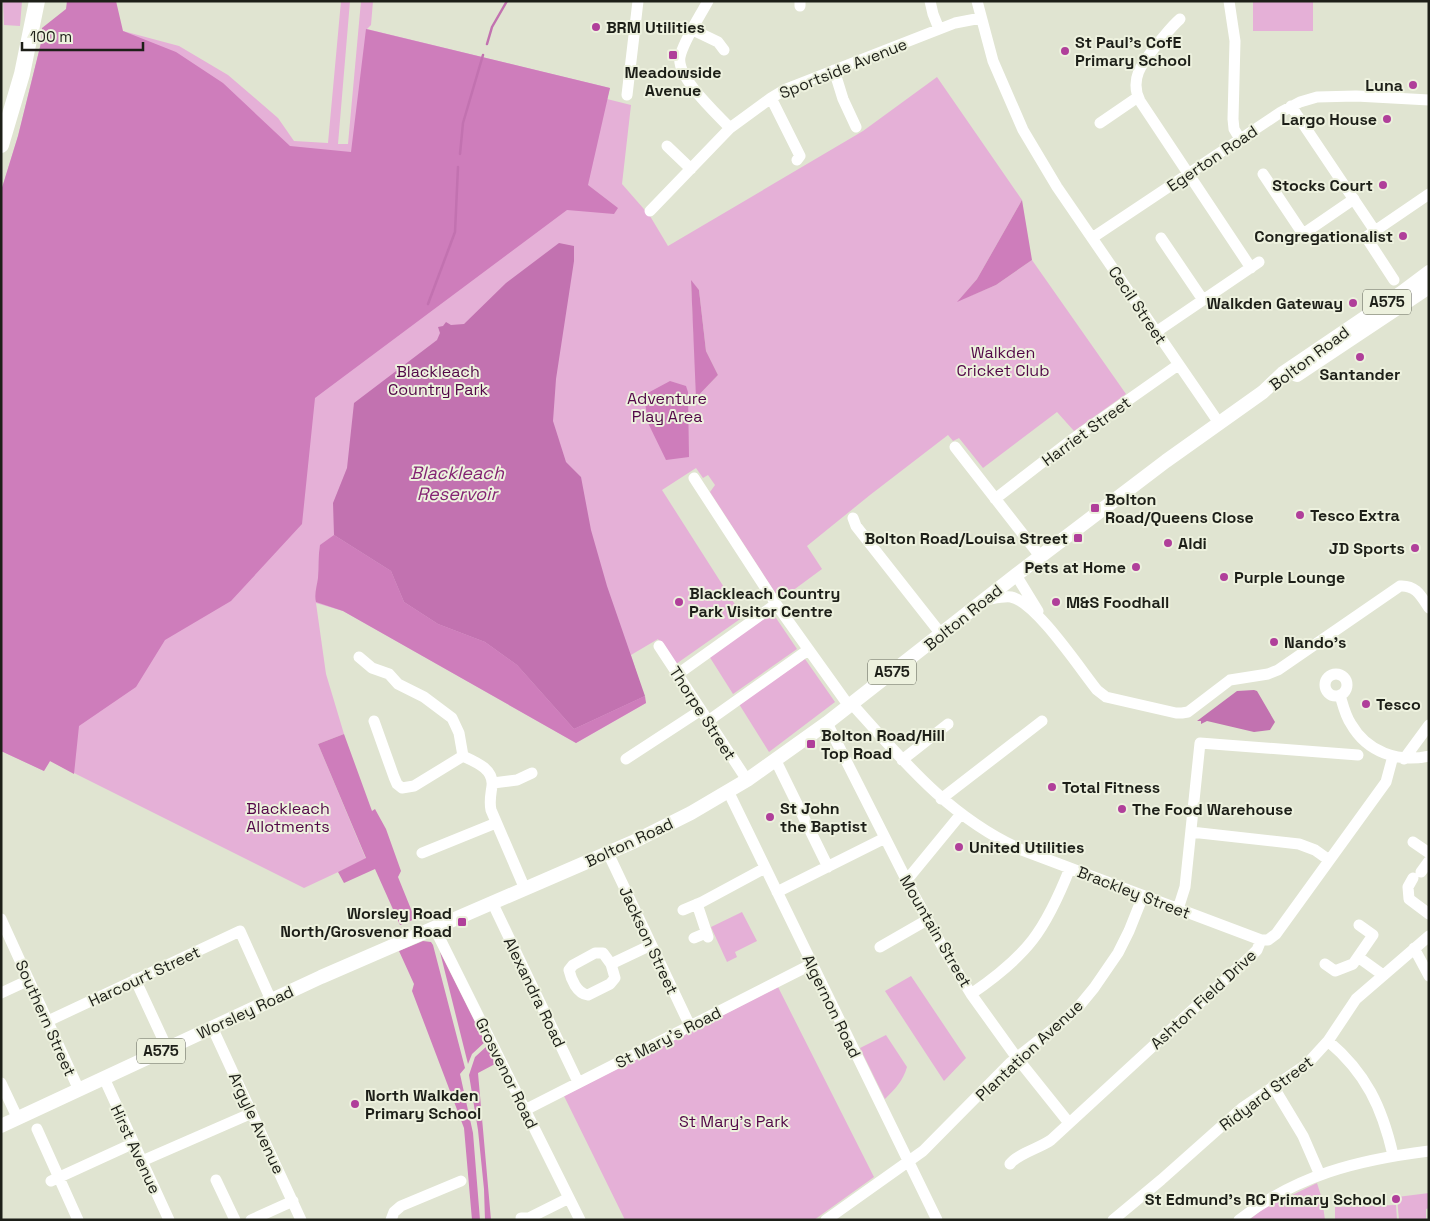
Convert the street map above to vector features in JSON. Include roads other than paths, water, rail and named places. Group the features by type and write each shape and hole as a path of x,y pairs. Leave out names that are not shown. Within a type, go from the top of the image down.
{"highway":[{"path":"1,115 27,1"},
{"path":"1,145 22,74 37,1"}],"main road":[{"name":"Bolton Road","path":"492,902 608,853 666,826 747,780 776,761 1040,556 1166,461 1263,392 1283,373 1402,293 1429,272"},
{"name":"Bolton Road","path":"1263,392 1286,382 1429,287"},
{"name":"Worsley Road","path":"1,1126 271,1000 492,902"}],"street":[{"path":"627,95 638,1"},
{"path":"708,1 682,50 680,68 687,80 730,128"},
{"path":"930,1 939,29"},
{"name":"Cecil Street","path":"977,1 993,61 1014,114 1033,149 1219,423"},
{"path":"1229,1 1235,40 1232,119 1234,129 1240,139"},
{"name":"Sportside Avenue","path":"647,197 653,208 730,128 786,89 939,29 964,20 980,18"},
{"path":"1156,332 1255,265 1189,174 1138,97 1135,86 1136,76 1148,63 1180,19"},
{"path":"693,30 718,42 724,50"},
{"path":"834,70 843,99 856,127"},
{"name":"Egerton Road","path":"1092,238 1291,106 1308,99 1325,96 1398,97 1429,100"},
{"path":"1106,123 1138,97"},
{"path":"771,98 800,156 796,160"},
{"path":"1291,106 1354,199 1394,280"},
{"path":"667,146 691,169"},
{"path":"1263,174 1303,234 1354,199"},
{"path":"1370,234 1429,194"},
{"path":"1161,238 1203,300"},
{"name":"Harriet Street","path":"995,499 1070,440 1178,365"},
{"path":"955,447 1040,556"},
{"name":"Brackley Street","path":"694,478 705,487 776,604 850,705 942,799 982,829 1007,843 1261,940"},
{"path":"853,518 856,526 941,634"},
{"path":"1013,577 1033,610 1097,690 1106,697 1176,713 1188,712 1230,680 1268,674 1278,670 1400,586 1416,589 1429,608"},
{"path":"1013,577 1046,626"},
{"path":"984,600 1012,597 1033,610"},
{"path":"678,674 776,604"},
{"name":"Thorpe Street","path":"660,646 747,780"},
{"path":"708,720 808,650"},
{"path":"359,657 368,672 389,674 398,684 424,697 452,718 459,733 463,756"},
{"path":"1340,695 1348,718 1356,732 1375,749 1399,757 1429,756"},
{"path":"626,759 643,753 701,710"},
{"path":"942,799 1039,724 1028,717"},
{"path":"374,721 383,734 394,778 401,792 463,756"},
{"name":"Mountain Street","path":"827,723 927,920 972,994 1017,1058 1070,1123"},
{"name":"Ashton Field Drive","path":"1010,1164 1014,1159 1044,1145 1070,1123 1252,955 1257,950 1261,940 1268,940 1276,934 1386,782 1399,757 1429,725"},
{"path":"902,760 941,727"},
{"path":"1178,909 1185,887 1200,743 1352,752"},
{"path":"463,756 484,766 488,772 492,783 490,804 525,889"},
{"path":"776,761 828,867"},
{"path":"492,783 517,780 533,771"},
{"name":"Algernon Road","path":"728,791 937,1220"},
{"path":"906,880 961,814"},
{"path":"422,854 496,822"},
{"path":"1191,832 1299,844 1315,850 1329,860"},
{"path":"777,892 886,838"},
{"path":"1414,842 1429,853"},
{"name":"Jackson Street","path":"608,853 690,1026"},
{"path":"1429,861 1408,886 1409,899 1429,914"},
{"path":"683,910 765,868"},
{"path":"972,994 999,975 1029,946 1051,912 1070,868"},
{"name":"Plantation Avenue","path":"826,1220 923,1151 1017,1058 1062,1022 1094,988 1118,953 1143,896"},
{"name":"Alexandra Road","path":"492,902 578,1082"},
{"path":"694,938 707,935 697,904"},
{"name":"Southern Street","path":"1,919 79,1090"},
{"path":"880,947 927,920"},
{"path":"1325,964 1338,971 1353,964 1373,935 1359,925"},
{"name":"Grosvenor Road","path":"430,928 580,1220"},
{"name":"Harcourt Street","path":"48,1021 240,931 271,1000"},
{"name":"Ridyard Street","path":"1113,1220 1154,1187 1242,1108 1307,1064 1328,1041 1356,998 1429,936"},
{"path":"611,964 651,944"},
{"path":"1414,948 1429,976"},
{"path":"1358,957 1383,975"},
{"name":"St Mary's Road","path":"525,1110 812,964"},
{"path":"135,979 167,1048"},
{"path":"1,994 29,980"},
{"name":"Argyle Avenue","path":"212,1027 301,1220"},
{"path":"1328,1041 1349,1060 1365,1081 1383,1118 1393,1155"},
{"name":"Hirst Avenue","path":"104,1078 169,1220"},
{"path":"1,1083 18,1119"},
{"path":"1274,1086 1299,1127 1320,1174"},
{"path":"142,1161 252,1113"},
{"path":"37,1129 55,1179 78,1220"},
{"path":"55,1179 134,1143"},
{"path":"1238,1220 1285,1190 1320,1174 1352,1164 1393,1155 1429,1150"},
{"path":"216,1180 235,1220"},
{"path":"391,1220 394,1212 401,1206 457,1185"},
{"path":"521,1218 529,1218 569,1198"},
{"path":"251,1220 293,1201"}],"water":[{"name":"Blackleach Reservoir","path":"559,243 574,246 574,261 556,379 553,421 566,462 581,477 591,530 607,586 645,696 574,729 517,665 485,642 438,624 404,602 391,571 334,535 333,503 347,468 354,403 437,340 440,333 438,327 443,326 446,322 451,325 464,324 506,283"},
{"path":"1237,691 1257,691 1275,722 1270,730 1254,732 1207,721 1201,724 1201,721 1197,721"}],"waterway":[{"path":"487,44 492,27 507,1"},
{"path":"460,154 463,123 483,55"},
{"path":"428,304 455,232 458,167"}],"place":[{"name":"BRM Utilities","path":"596,27"},
{"name":"St Paul's CofE Primary School","path":"1065,51"},
{"name":"Meadowside Avenue","path":"673,55"},
{"name":"Luna","path":"1413,85"},
{"name":"Largo House","path":"1387,119"},
{"name":"Stocks Court","path":"1383,185"},
{"name":"Congregationalist","path":"1403,236"},
{"name":"Walkden Gateway","path":"1353,303"},
{"name":"Santander","path":"1360,357"},
{"name":"Bolton Road/Queens Close","path":"1095,508"},
{"name":"Tesco Extra","path":"1300,515"},
{"name":"Bolton Road/Louisa Street","path":"1078,538"},
{"name":"Aldi","path":"1168,543"},
{"name":"JD Sports","path":"1415,548"},
{"name":"Pets at Home","path":"1136,567"},
{"name":"Purple Lounge","path":"1224,577"},
{"name":"Blackleach Country Park Visitor Centre","path":"679,602"},
{"name":"M&S Foodhall","path":"1056,602"},
{"name":"Nando's","path":"1274,642"},
{"name":"Tesco","path":"1366,704"},
{"name":"Bolton Road/Hill Top Road","path":"811,744"},
{"name":"Total Fitness","path":"1052,787"},
{"name":"The Food Warehouse","path":"1122,809"},
{"name":"St John the Baptist","path":"770,817"},
{"name":"United Utilities","path":"959,847"},
{"name":"Worsley Road North/Grosvenor Road","path":"462,922"},
{"name":"North Walkden Primary School","path":"355,1104"},
{"name":"St Edmund's RC Primary School","path":"1396,1199"}],"park label":[{"name":"Walkden Cricket Club","path":"1003,361"},
{"name":"Blackleach Country Park","path":"438,380"},
{"name":"Adventure Play Area","path":"667,407"},
{"name":"Blackleach Allotments","path":"288,817"},
{"name":"St Mary's Park","path":"734,1121"}]}
